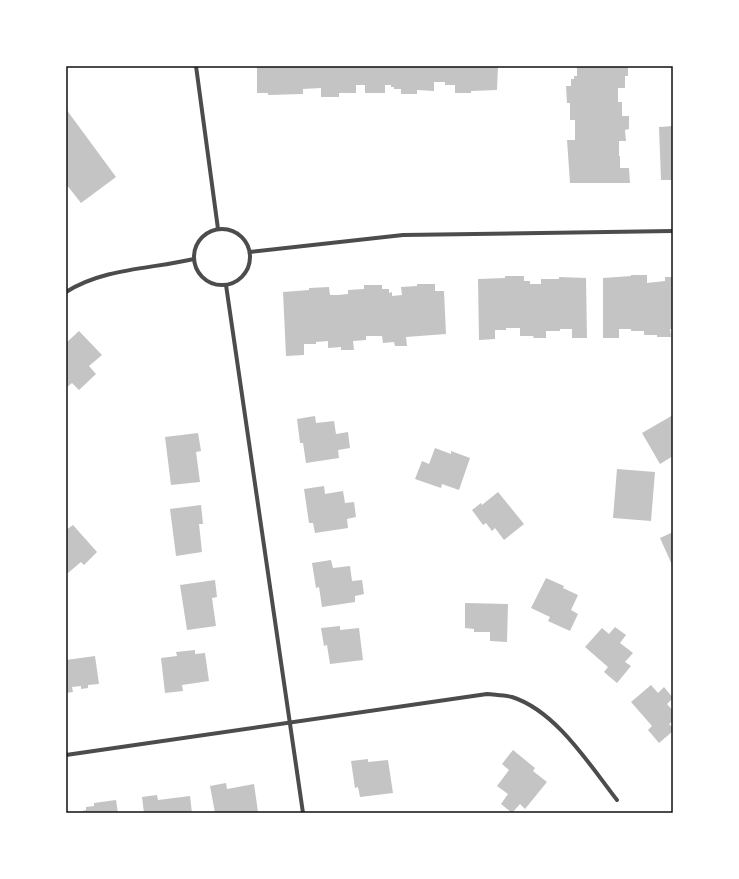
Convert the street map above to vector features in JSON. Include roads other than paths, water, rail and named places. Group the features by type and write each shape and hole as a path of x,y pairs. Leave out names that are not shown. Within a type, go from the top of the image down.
{"street":[{"path":"196,66 218,229"},
{"path":"218,229 226,229 242,236 250,252 250,261 247,270 242,277 235,282 226,285 208,281 196,268 194,259 194,251 202,236 218,229"},
{"path":"250,252 403,235 673,231"},
{"path":"66,292 88,281 116,272 194,259"},
{"path":"226,285 303,813"},
{"path":"66,755 289,724 487,694 511,697 533,707 550,720 566,735 617,800"}]}
